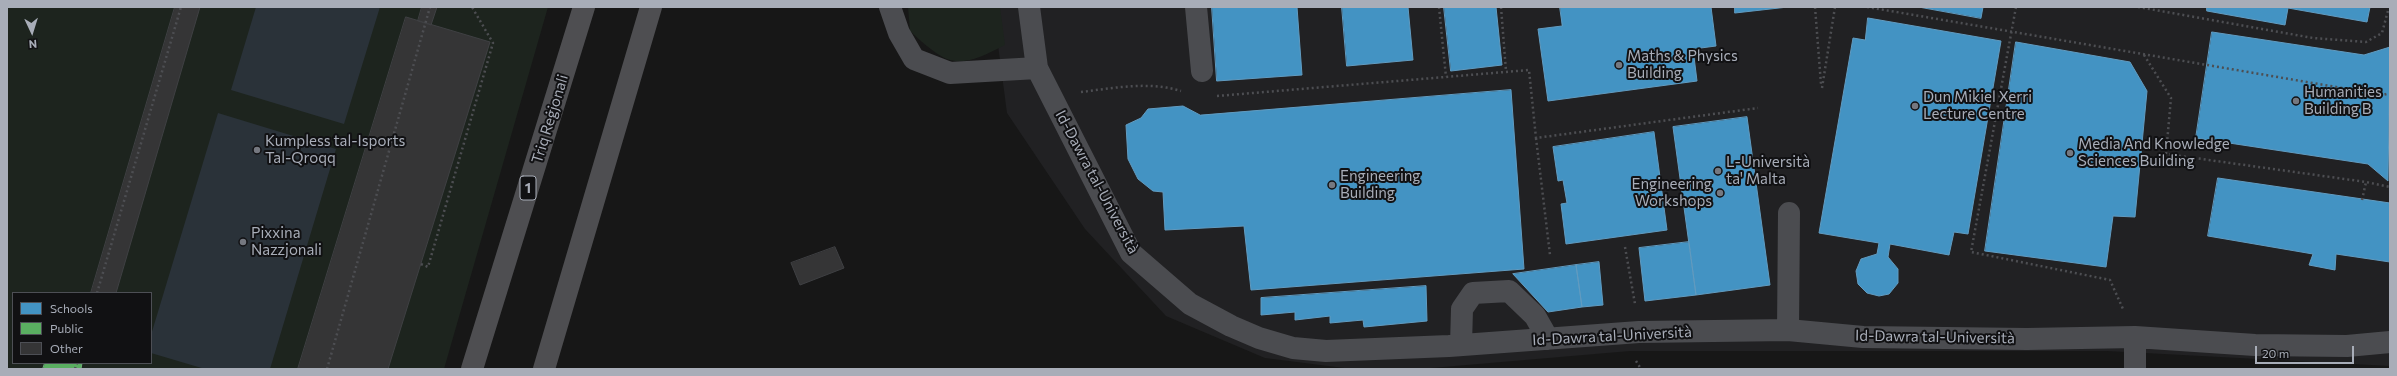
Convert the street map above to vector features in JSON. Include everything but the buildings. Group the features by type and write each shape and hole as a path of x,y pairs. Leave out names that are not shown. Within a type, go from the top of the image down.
{"highway":[{"name":"Triq Reġjonali","path":"472,369 584,7"},
{"path":"544,369 651,7"}],"street":[{"path":"890,7 899,33 914,59 950,73 1037,68"},
{"name":"Id-Dawra tal-Università","path":"1029,7 1037,68 1131,253 1190,304 1231,326 1259,338 1293,348 1326,351 1461,345 1639,332 1788,330 1863,337 2027,339 2135,337 2255,345 2346,346 2390,342"},
{"path":"1196,7 1202,70"},
{"path":"1788,330 1789,213"},
{"path":"1461,345 1462,309 1473,293 1509,291 1535,316 1548,339"},
{"path":"2135,337 2135,369"}],"path":[{"path":"97,292 181,7"},
{"path":"327,369 430,7"},
{"path":"421,264 428,267 493,43 472,7"},
{"path":"1439,7 1446,77"},
{"path":"1501,7 1506,71"},
{"path":"1815,7 1822,88 1835,7"},
{"path":"1867,7 2012,30 2143,55 2383,95 2390,93"},
{"path":"2016,7 1971,252 2110,280 2135,337"},
{"path":"2138,7 2313,38 2366,42 2382,33 2388,7"},
{"path":"2143,55 2171,98 2166,154 2366,182 2390,187"},
{"path":"1210,97 1529,70 1550,255"},
{"path":"1052,96 1124,87 1163,86 1183,92"},
{"path":"1536,138 1758,108"},
{"path":"2362,200 2366,182"},
{"path":"1625,247 1639,332"}],"shaded area":[{"name":"Kumpless tal-Isports Tal-Qroqq","path":"7,7 548,7 444,369 7,369"},
{"path":"256,7 380,7 344,124 231,90"},
{"path":"908,7 1000,7 1005,45 989,53 964,61 954,61 945,58 923,43 910,31"},
{"name":"L-Università ta' Malta","path":"993,7 2390,7 2390,366 2107,351 1630,351 1420,369 1352,369 1265,358 1166,316 1085,229 1007,113"},
{"name":"Pixxina Nazzjonali","path":"218,113 336,149 270,369 205,369 152,353 152,332"}],"place":[{"name":"Maths & Physics Building","path":"1619,65"},
{"name":"Humanities Building B","path":"2296,101"},
{"name":"Dun Mikiel Xerri Lecture Centre","path":"1915,106"},
{"name":"Kumpless tal-Isports Tal-Qroqq","path":"257,150"},
{"name":"Media And Knowledge Sciences Building","path":"2070,153"},
{"name":"L-Università ta' Malta","path":"1718,171"},
{"name":"Engineering Building","path":"1332,185"},
{"name":"Engineering Workshops","path":"1720,193"},
{"name":"Pixxina Nazzjonali","path":"243,242"}]}
